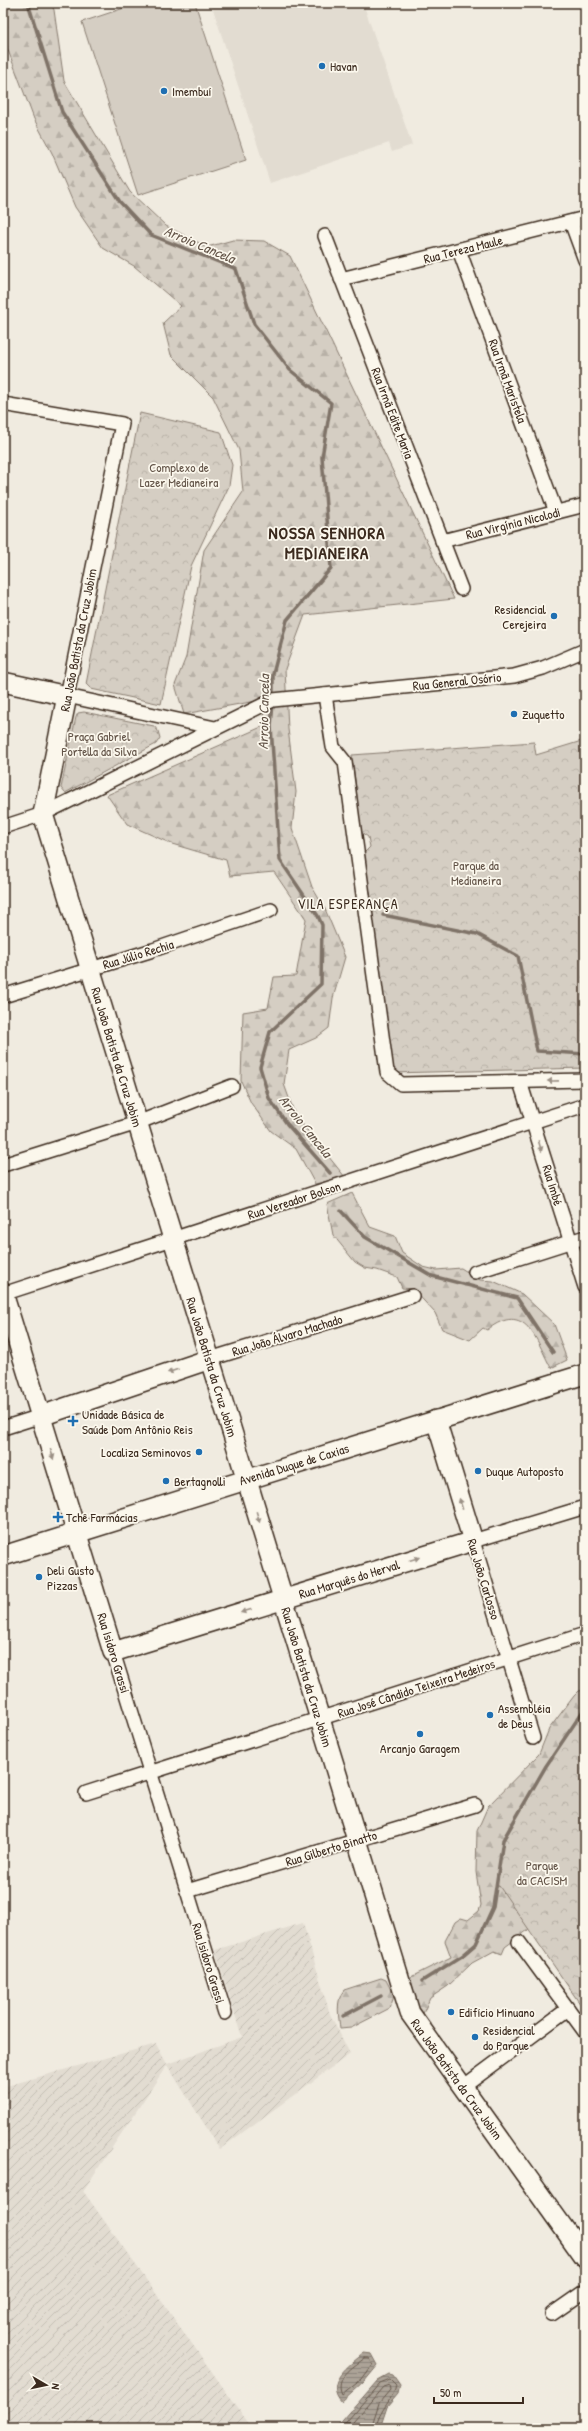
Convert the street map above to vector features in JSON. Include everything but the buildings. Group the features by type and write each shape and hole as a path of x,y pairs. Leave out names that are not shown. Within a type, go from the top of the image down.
{"street":[{"name":"Rua Tereza Maule","path":"342,279 585,218"},
{"path":"571,222 585,260"},
{"name":"Rua Irmã Edite Maria","path":"325,236 461,589"},
{"name":"Rua Irmã Maristela","path":"459,250 556,512"},
{"name":"Rua João Batista da Cruz Jobim","path":"3,404 122,424 43,814 410,2012 585,2258"},
{"name":"Rua Virgínia Nicolodi","path":"442,541 585,505"},
{"name":"Rua General Osório","path":"3,827 43,814 273,700 514,676 543,668 585,650"},
{"path":"3,682 215,728"},
{"path":"325,695 333,747 345,762 387,1072 401,1084 585,1080"},
{"name":"Rua Júlio Rechia","path":"3,996 271,910"},
{"name":"Rua Imbé","path":"520,1082 585,1288"},
{"path":"3,1165 137,1123 232,1086"},
{"name":"Rua Vereador Bolson","path":"3,1294 585,1105"},
{"path":"475,1272 585,1237"},
{"name":"Rua Isidoro Grassi","path":"3,1294 225,2013"},
{"name":"Rua João Álvaro Machado","path":"3,1428 210,1359 412,1296"},
{"name":"Avenida Duque de Caxias","path":"3,1556 585,1374"},
{"name":"Rua João Carlosso","path":"436,1420 533,1738"},
{"name":"Rua Marquês do Herval","path":"113,1652 585,1507"},
{"name":"Rua José Cândido Teixeira Medeiros","path":"86,1793 585,1634"},
{"name":"Rua Gilberto Binatto","path":"187,1891 475,1805"},
{"path":"519,1942 585,2032"},
{"path":"463,2087 568,2009"},
{"path":"552,2314 585,2292"}],"shaded area":[{"name":"Havan","path":"211,3 363,3 412,145 392,152 389,143 270,183"},
{"path":"303,1923 330,2014 350,2054 220,2149 167,2065 83,2191 252,2428 3,2428 3,2087 156,2044 167,2064 242,2037 215,1950"}],"green space":[{"path":"3,3 51,3 54,10 64,81 130,192 166,226 207,247 233,240 264,241 290,256 454,599 305,615 285,669 288,729 296,792 292,828 312,887 325,909 345,957 333,998 329,1028 316,1038 289,1050 284,1084 295,1115 345,1177 315,1184 296,1149 271,1131 251,1103 241,1081 243,1012 268,1008 274,977 296,976 306,919 274,872 230,876 226,860 172,844 127,824 107,795 266,725 262,700 184,714 175,685 186,657 204,550 243,492 239,450 213,397 171,355 163,323 181,306 134,266 103,248 75,207 52,153 34,119 3,37"},
{"name":"Imembuí","path":"139,3 195,3 246,160 138,195 82,22"},
{"name":"Complexo de Lazer Medianeira","path":"140,413 221,432 232,465 229,486 191,566 161,704 91,689 86,684"},
{"name":"Praça Gabriel Portella da Silva","path":"84,712 154,726 158,731 160,738 156,744 65,793 61,788 76,717 78,713"},
{"name":"Parque da Medianeira","path":"585,740 585,1068 392,1073 363,854 370,847 368,837 361,832 352,755 534,742 536,755"},
{"path":"352,1193 370,1227 395,1236 402,1253 423,1267 436,1270 461,1268 480,1280 493,1281 522,1294 554,1324 567,1360 551,1368 534,1336 528,1327 520,1321 511,1319 500,1322 487,1330 483,1328 470,1340 442,1329 435,1313 413,1289 402,1288 397,1277 377,1270 365,1268 355,1262 333,1235 327,1204"},
{"path":"585,1690 585,1756 539,1904 528,1930 505,1947 502,1954 494,1951 472,1963 448,1986 430,1998 421,2018 409,1978 451,1957 445,1941 455,1922 461,1918 468,1920 479,1911 481,1905 476,1872 477,1831 488,1806 539,1754 549,1729 574,1696 579,1691"},
{"name":"Parque da CACISM","path":"585,1708 585,2011 497,1883 503,1840 546,1766"},
{"path":"381,1978 386,1980 394,1996 390,2008 351,2028 340,2029 338,2014 339,1999 344,1990"}],"water":[{"path":"364,2353 372,2354 378,2365 364,2382 342,2402 337,2395 335,2388 337,2381 341,2374"},
{"path":"389,2374 393,2375 400,2385 398,2394 387,2407 380,2428 336,2428 378,2380"}],"waterway":[{"name":"Arroio Cancela","path":"28,3 62,112 120,202 151,235 236,269 254,324 290,370 331,403 322,457 331,568 287,620 273,674 273,697"},
{"name":"Arroio Cancela","path":"273,703 271,726 280,860 318,916 322,925 321,984 270,1032 260,1067 269,1098 287,1124 330,1173"},
{"path":"383,915 477,934 518,956 537,1051 585,1054"},
{"name":"Arroio Cancela","path":"341,1211 365,1237 432,1276 517,1298 553,1352"},
{"path":"422,1981 462,1956 476,1944 493,1907 503,1840 546,1766 585,1708"},
{"path":"343,2016 381,1996"}],"place":[{"name":"Havan","path":"322,66"},
{"name":"Imembuí","path":"164,91"},
{"name":"Residencial Cerejeira","path":"554,616"},
{"name":"Zuquetto","path":"514,714"},
{"name":"Unidade Básica de Saúde Dom Antônio Reis","path":"73,1421"},
{"name":"Localiza Seminovos","path":"199,1452"},
{"name":"Duque Autoposto","path":"478,1471"},
{"name":"Bertagnolli","path":"166,1481"},
{"name":"Tchê Farmácias","path":"58,1517"},
{"name":"Deli Gusto Pizzas","path":"39,1577"},
{"name":"Assembléia de Deus","path":"490,1715"},
{"name":"Arcanjo Garagem","path":"420,1734"},
{"name":"Edifício Minuano","path":"451,2012"},
{"name":"Residencial do Parque","path":"475,2037"}],"district":[{"name":"NOSSA SENHORA MEDIANEIRA","path":"327,542"},
{"name":"VILA ESPERANÇA","path":"348,903"}]}
